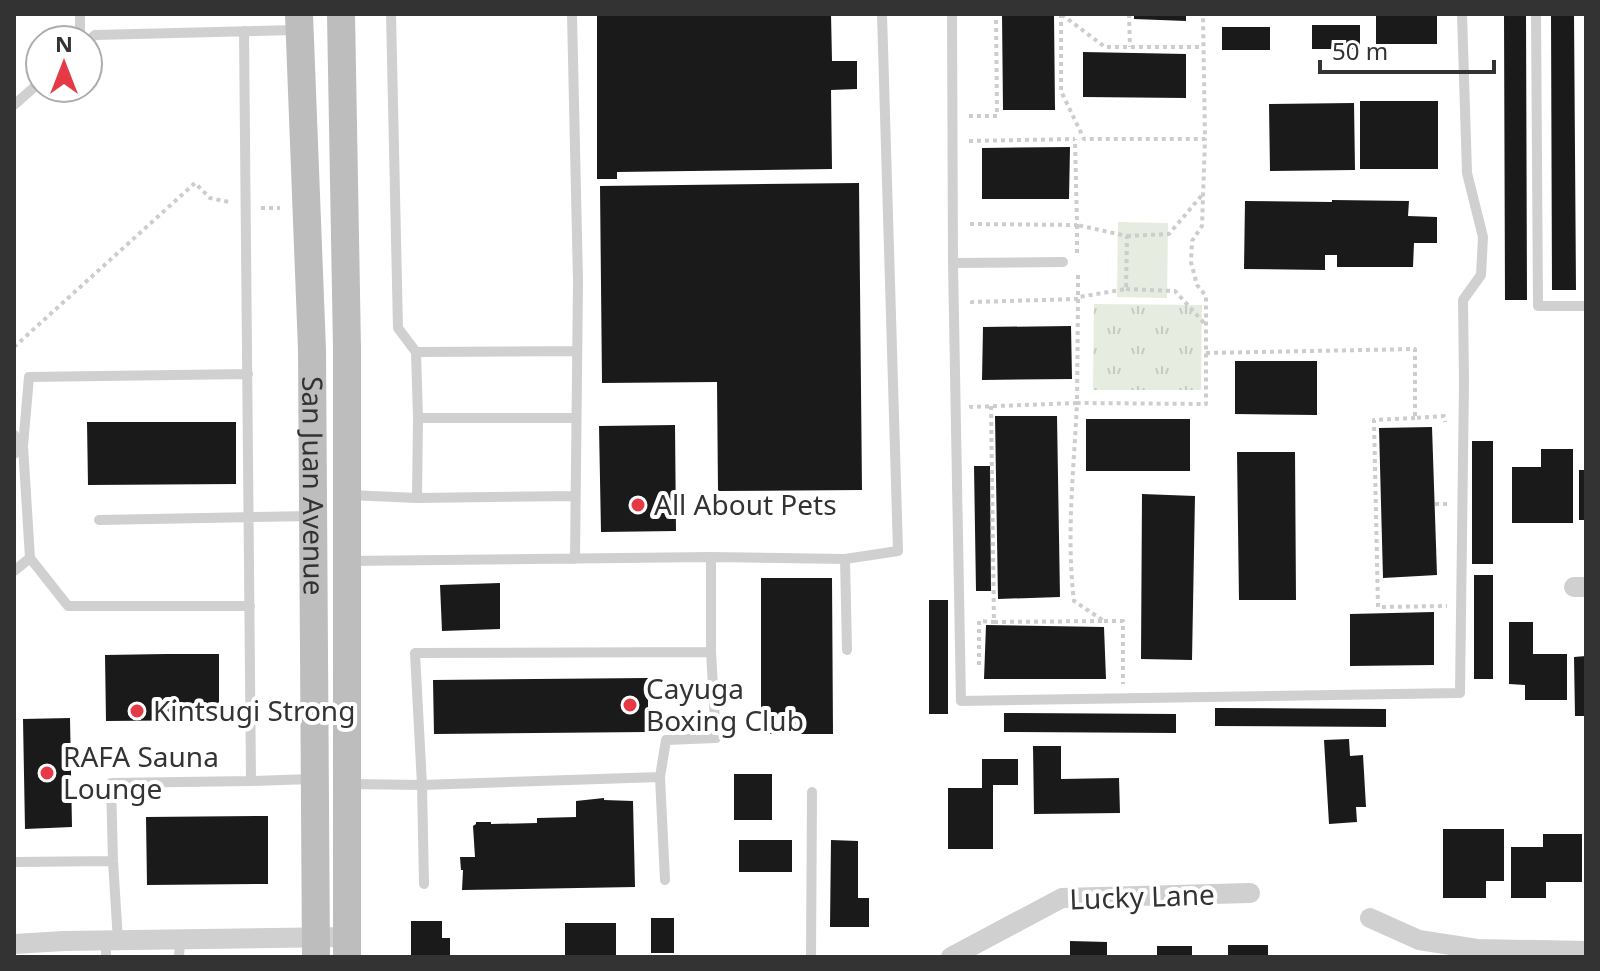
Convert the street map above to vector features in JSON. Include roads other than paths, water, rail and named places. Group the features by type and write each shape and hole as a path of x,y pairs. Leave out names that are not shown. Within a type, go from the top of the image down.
{"main road":[{"name":"San Juan Avenue","path":"341,14 347,348 347,947"},
{"name":"San Juan Avenue","path":"300,22 312,350 315,947"},
{"path":"312,350 329,367 330,454 346,495 332,507 331,575 314,609"}],"street":[{"name":"Lucky Lane","path":"951,957 1062,898 1250,893"},
{"path":"1370,918 1419,940 1477,949 1586,951"},
{"path":"19,948 347,947"}],"lane":[{"path":"391,14 398,328 416,352 417,498"},
{"path":"572,14 578,267 575,559"},
{"path":"346,561 711,557 845,559 898,551 882,14"},
{"path":"952,14 961,701 1460,693 1463,300 1481,275 1483,237 1467,173 1462,14"},
{"path":"1536,14 1538,306 1586,306"},
{"path":"104,35 244,31 300,22"},
{"path":"244,31 251,781"},
{"path":"953,263 1063,262"},
{"path":"416,352 577,351"},
{"path":"248,374 29,377 23,446 30,558 68,606 250,606"},
{"path":"418,418 576,418"},
{"path":"14,435 23,446"},
{"path":"14,454 23,446"},
{"path":"346,495 417,498 575,496"},
{"path":"99,520 312,516"},
{"path":"665,880 660,777 666,740 716,738 711,652 711,557"},
{"path":"14,571 30,558"},
{"path":"845,559 847,650"},
{"path":"424,884 415,653 711,652"},
{"path":"347,784 422,785 660,777"},
{"path":"110,946 113,861 111,783 314,779"},
{"path":"811,957 812,792"},
{"path":"14,862 113,861"}],"place":[{"name":"All About Pets","path":"638,505"},
{"name":"Cayuga Boxing Club","path":"630,705"},
{"name":"Kintsugi Strong","path":"137,711"},
{"name":"RAFA Sauna Lounge","path":"47,773"}]}
